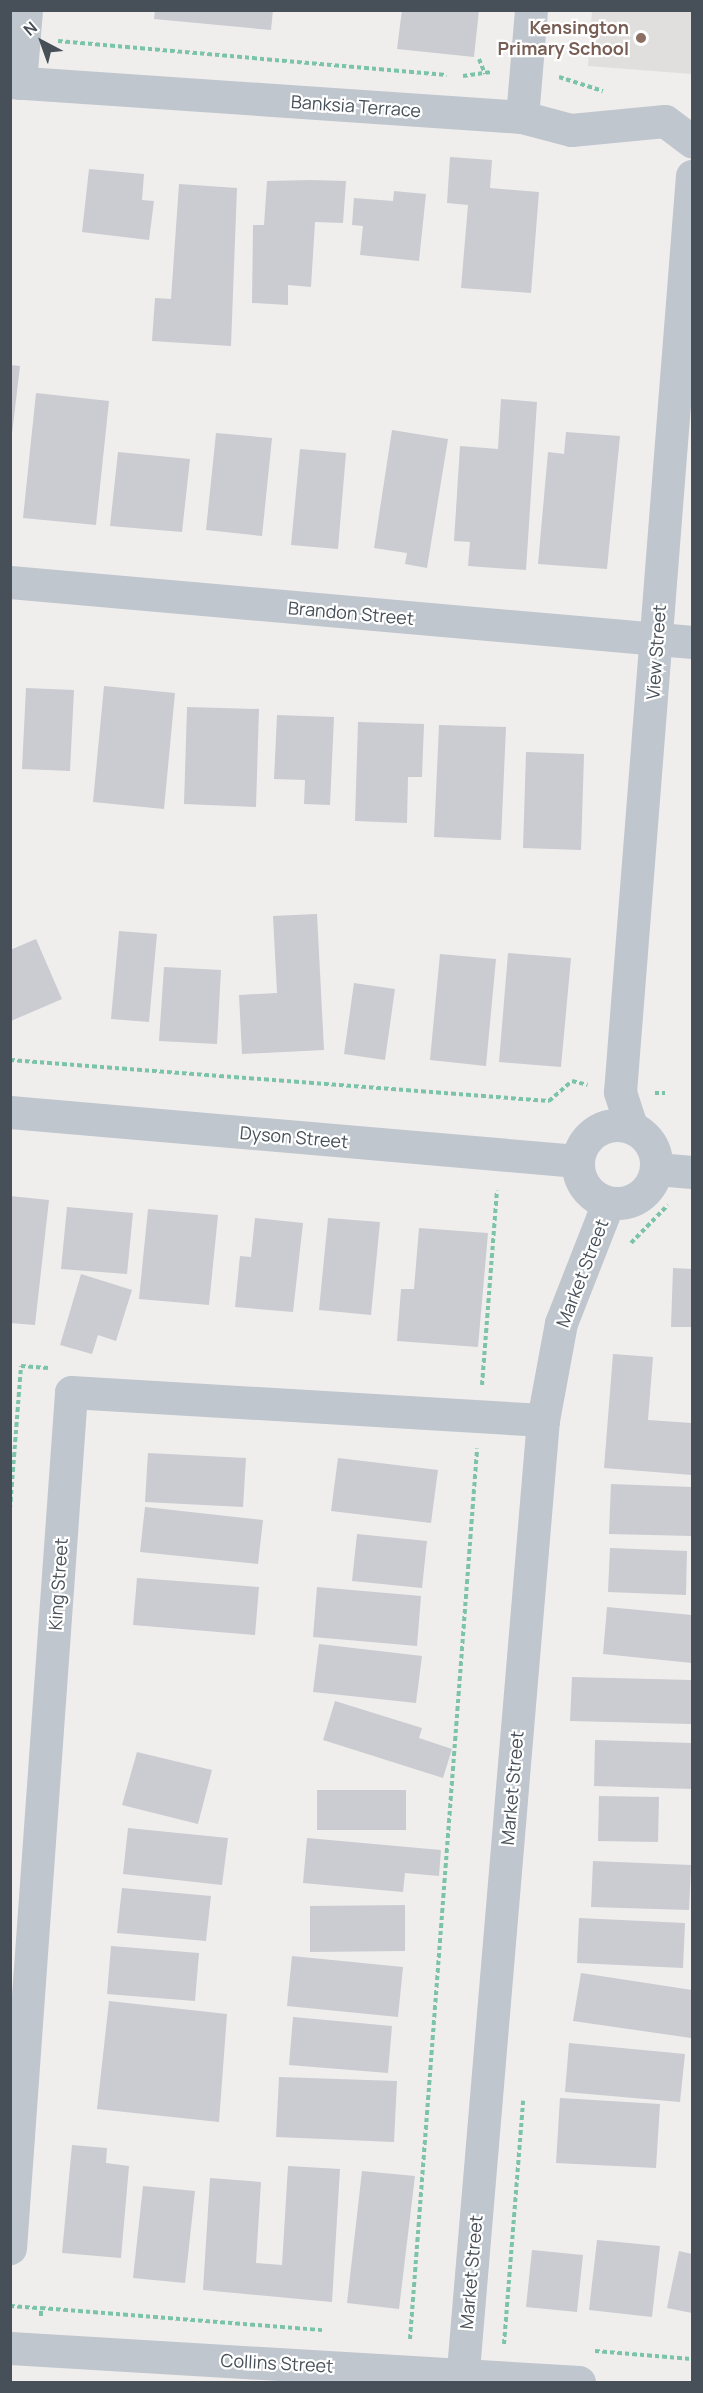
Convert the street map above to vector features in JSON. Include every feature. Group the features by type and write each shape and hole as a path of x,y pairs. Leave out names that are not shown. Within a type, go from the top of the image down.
{"street":[{"path":"15,82 26,10"},
{"path":"522,117 531,10"},
{"name":"Banksia Terrace","path":"15,82 522,117 571,130 665,121 693,141"},
{"name":"View Street","path":"631,1126 620,1092 693,176"},
{"name":"Brandon Street","path":"10,582 693,642"},
{"name":"Dyson Street","path":"10,1112 577,1161"},
{"path":"608,1124 631,1126 646,1136 657,1170 648,1190 628,1203 608,1203 592,1195 580,1179 577,1161 586,1138 608,1124"},
{"path":"657,1170 693,1172"},
{"name":"Market Street","path":"462,2378 543,1420 561,1323 608,1203"},
{"name":"King Street","path":"10,2248 72,1392 543,1420"},
{"name":"Collins Street","path":"10,2348 407,2370 462,2378 502,2376 579,2382"}],"path":[{"path":"54,38 81,47 130,45 465,76 499,71"},
{"path":"479,59 485,74"},
{"path":"547,75 613,91"},
{"path":"10,1060 549,1101 572,1081 620,1092 665,1093"},
{"path":"407,2370 497,1191"},
{"path":"628,1249 673,1200"},
{"path":"502,2376 523,2094"},
{"path":"10,2306 41,2308"}],"shaded area":[{"name":"Kensington Primary School","path":"592,11 692,11 692,74 588,66"}],"building":[{"path":"155,10 273,10 271,30 154,19"},
{"path":"402,10 479,10 474,57 397,49"},
{"path":"450,157 492,160 490,188 539,192 531,293 461,288 468,205 447,203"},
{"path":"89,169 144,174 142,200 154,201 149,240 82,232"},
{"path":"267,181 346,181 343,223 315,222 311,287 288,285 288,305 252,303 253,225 264,225"},
{"path":"179,184 237,188 231,346 152,341 155,298 171,299"},
{"path":"394,191 426,194 419,261 360,255 363,226 352,225 354,198 393,201"},
{"path":"10,365 20,366 12,434 10,434"},
{"path":"36,393 109,401 96,525 23,518"},
{"path":"501,399 537,402 526,570 468,566 470,542 454,541 460,446 498,449"},
{"path":"392,430 448,439 427,568 405,564 407,553 374,548"},
{"path":"566,432 620,436 607,569 538,564 548,452 564,454"},
{"path":"216,433 272,438 262,536 206,530"},
{"path":"300,449 346,453 338,549 291,545"},
{"path":"118,452 190,459 182,532 110,526"},
{"path":"104,686 175,693 164,809 93,802"},
{"path":"26,688 74,690 70,771 22,769"},
{"path":"187,707 259,709 256,807 184,804"},
{"path":"277,715 334,717 330,805 304,804 305,780 274,779"},
{"path":"358,722 424,724 422,777 408,777 407,823 355,821"},
{"path":"439,725 506,727 501,840 434,837"},
{"path":"526,752 584,754 581,850 523,848"},
{"path":"317,914 324,1050 242,1054 239,995 277,993 273,916"},
{"path":"119,931 157,934 149,1022 111,1019"},
{"path":"36,939 62,999 11,1021 10,950"},
{"path":"508,953 571,958 561,1067 499,1062"},
{"path":"440,954 496,959 486,1066 430,1060"},
{"path":"164,967 221,970 217,1044 159,1041"},
{"path":"354,983 395,989 385,1060 344,1054"},
{"path":"10,1196 49,1200 35,1325 10,1323"},
{"path":"67,1207 133,1213 127,1274 61,1269"},
{"path":"148,1209 218,1215 209,1305 139,1299"},
{"path":"255,1218 303,1223 293,1312 235,1307 240,1256 251,1257"},
{"path":"328,1218 380,1222 371,1315 319,1310"},
{"path":"419,1228 488,1233 478,1347 397,1341 401,1289 414,1289"},
{"path":"673,1268 692,1269 692,1327 671,1327"},
{"path":"81,1274 132,1290 116,1341 98,1335 92,1354 60,1345"},
{"path":"613,1354 653,1357 648,1420 692,1423 692,1475 604,1468"},
{"path":"148,1453 246,1458 243,1507 145,1502"},
{"path":"338,1458 438,1470 431,1523 331,1511"},
{"path":"611,1484 692,1487 692,1536 609,1534"},
{"path":"145,1507 263,1520 258,1564 140,1552"},
{"path":"357,1534 427,1541 422,1588 352,1581"},
{"path":"610,1548 687,1551 686,1595 608,1592"},
{"path":"137,1578 259,1587 255,1635 133,1625"},
{"path":"317,1587 421,1596 417,1646 313,1637"},
{"path":"607,1607 692,1615 692,1663 603,1654"},
{"path":"319,1644 422,1656 416,1703 313,1692"},
{"path":"572,1677 692,1680 691,1724 570,1721"},
{"path":"335,1701 422,1728 419,1738 452,1749 443,1778 323,1740"},
{"path":"595,1740 692,1743 692,1789 594,1786"},
{"path":"137,1752 212,1770 198,1824 122,1805"},
{"path":"317,1790 406,1790 406,1830 317,1830"},
{"path":"599,1796 659,1797 658,1842 598,1841"},
{"path":"128,1828 228,1838 222,1885 123,1874"},
{"path":"307,1838 441,1850 439,1876 405,1873 403,1892 303,1883"},
{"path":"593,1861 691,1865 689,1910 591,1907"},
{"path":"122,1888 211,1896 206,1941 117,1933"},
{"path":"405,1905 405,1951 310,1952 310,1906"},
{"path":"579,1918 685,1923 683,1968 577,1963"},
{"path":"111,1946 199,1953 195,2001 107,1994"},
{"path":"292,1956 403,1967 398,2017 287,2006"},
{"path":"581,1973 692,1990 691,2038 573,2021"},
{"path":"109,2001 227,2014 219,2122 97,2109"},
{"path":"293,2017 392,2026 388,2073 289,2065"},
{"path":"569,2043 685,2054 680,2102 565,2092"},
{"path":"279,2077 397,2081 394,2142 276,2137"},
{"path":"560,2098 660,2104 656,2168 556,2163"},
{"path":"72,2145 107,2148 106,2163 129,2166 121,2258 62,2253"},
{"path":"288,2166 340,2169 332,2302 203,2290 210,2178 261,2182 256,2263 282,2265"},
{"path":"362,2171 415,2176 399,2309 347,2303"},
{"path":"143,2186 195,2191 185,2283 133,2278"},
{"path":"597,2240 660,2246 652,2317 589,2310"},
{"path":"532,2250 583,2255 577,2312 526,2307"},
{"path":"679,2251 692,2254 692,2313 667,2308"}],"place":[{"name":"Kensington Primary School","path":"641,38"}]}
